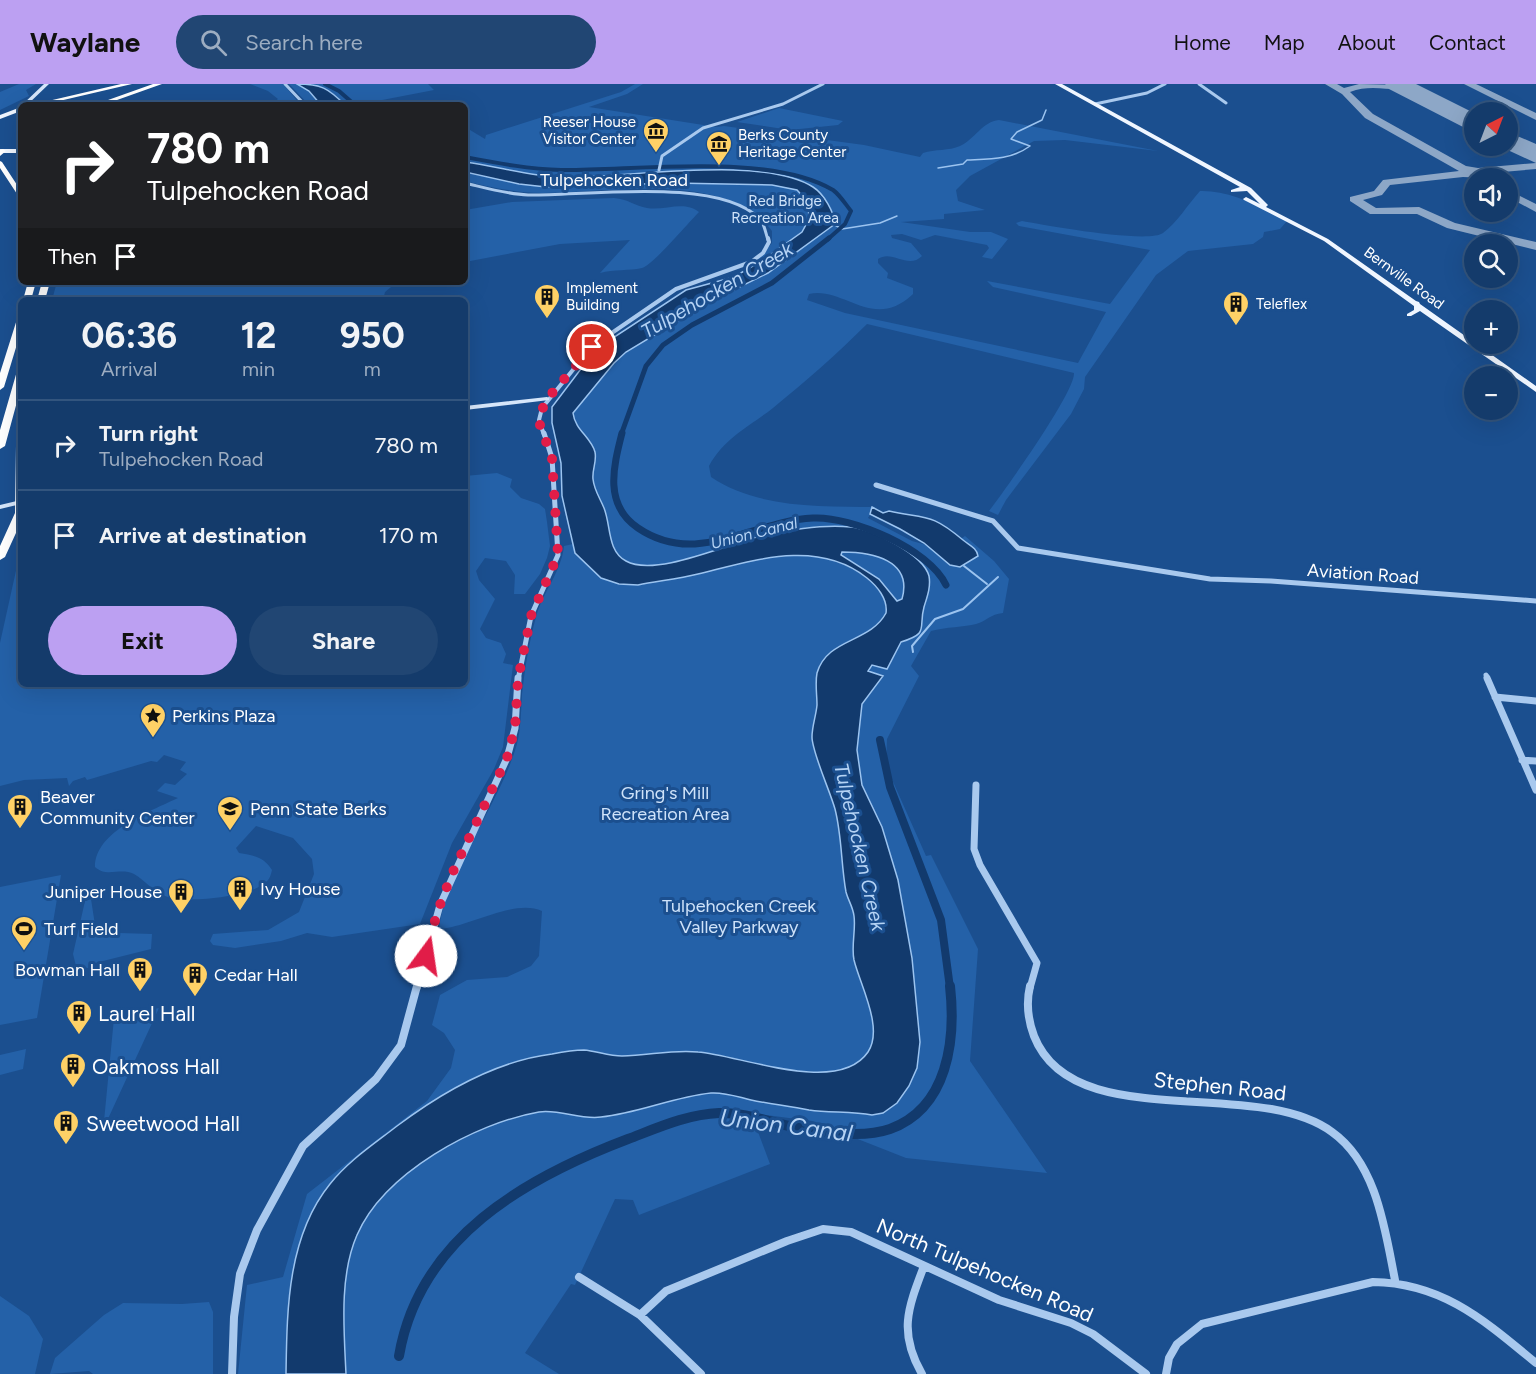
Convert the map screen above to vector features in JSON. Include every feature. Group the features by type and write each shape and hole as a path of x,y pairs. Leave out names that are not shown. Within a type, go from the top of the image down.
{"highway":[{"path":"48,102 129,84"},
{"path":"95,102 145,84"},
{"path":"107,102 159,84"},
{"path":"0,163 18,191"},
{"path":"0,385 18,328"},
{"path":"0,446 18,382"},
{"path":"0,557 18,520"}],"main road":[{"path":"26,102 47,84"},
{"path":"1058,84 1248,189"},
{"path":"0,118 18,111"},
{"path":"1,152 18,151"},
{"path":"1217,171 1233,191 1248,189"},
{"name":"Bernville Road","path":"1248,189 1254,191 1280,216"},
{"name":"Bernville Road","path":"1233,191 1236,196 1326,240 1536,390"},
{"path":"1246,199 1258,196"},
{"path":"1409,315 1417,311 1417,303"},
{"path":"468,408 547,399"},
{"path":"0,507 18,505"},
{"path":"0,512 18,506"}],"street":[{"path":"285,84 301,102"},
{"path":"659,170 661,157 700,129 789,102 823,84"},
{"path":"1095,104 1147,93 1165,84"},
{"path":"1199,84 1226,103"},
{"name":"Tulpehocken Road","path":"468,184 518,195 647,192 694,194 741,207 761,221 768,232 768,246 754,260 676,289 597,343 547,399"},
{"path":"232,1374 234,1317 240,1274 257,1230 303,1146 326,1122 376,1079 401,1045 440,904 507,758 515,728 518,679 531,616 558,555 552,458 539,420 547,399"},
{"name":"Aviation Road","path":"876,485 993,520 1001,525 1008,542 1018,548 1210,579 1536,601"},
{"path":"1486,675 1536,790"},
{"path":"1496,698 1536,701"},
{"path":"1522,760 1536,761"},
{"name":"Stephen Road","path":"976,785 974,849 980,865 1037,963 1026,998 1035,1039 1045,1060 1073,1082 1103,1092 1294,1112 1321,1124 1341,1139 1367,1174 1382,1215 1395,1280"},
{"name":"North Tulpehocken Road","path":"640,1315 666,1291 787,1240 823,1229 851,1232 999,1300 1071,1323 1093,1334 1146,1374"},
{"path":"922,1374 910,1353 905,1336 907,1311 924,1266"},
{"path":"579,1277 640,1315 701,1374"},
{"path":"1166,1374 1172,1351 1179,1340 1202,1324 1373,1282 1395,1280 1417,1286 1462,1306 1489,1324 1536,1363"}],"green space":[{"path":"19,84 36,84 26,90 29,96 0,110 0,92"},
{"path":"250,84 283,84 298,102 274,102 278,99 268,91"},
{"path":"289,84 428,84 434,90 378,102 306,102"},
{"name":"Tulpehocken Creek Valley Parkway","path":"635,84 643,84 627,94 589,107 716,127 724,126 864,145 920,157 923,153 960,146 983,127 999,120 1158,151 1065,140 1034,141 970,176 956,190 958,201 985,210 944,214 944,219 901,222 970,232 991,232 1008,239 992,259 982,257 989,248 987,245 935,235 921,240 902,234 891,235 892,238 911,243 922,256 911,261 889,256 878,259 878,263 888,273 887,278 913,288 913,294 898,305 885,309 872,309 822,293 809,294 807,300 845,313 1078,363 1106,312 993,287 987,281 1110,304 1150,250 1019,226 1016,223 1022,221 1118,235 1154,236 1168,229 1200,191 1234,196 1288,220 1280,229 1264,232 1263,237 1253,244 1188,251 1156,275 1085,377 1084,389 1071,414 1006,500 998,515 989,511 1052,419 1071,384 1074,373 867,324 797,388 730,440 709,466 711,477 749,495 769,500 812,506 875,507 868,518 912,541 945,550 965,536 994,561 1009,579 1003,613 976,624 931,631 911,666 919,676 887,739 886,766 926,856 931,855 978,949 970,1061 1047,1173 906,1158 812,1121 751,1113 770,1164 639,1215 633,1200 615,1199 575,1285 571,1284 525,1353 559,1374 238,1374 247,1285 283,1277 307,1194 427,1101 451,1068 455,1050 444,1033 432,1025 440,995 467,980 507,977 531,966 539,956 542,911 531,908 506,910 464,924 439,929 444,907 462,860 509,767 517,744 526,665 536,617 556,573 564,546 573,544 562,496 561,463 552,423 552,407 596,349 686,290 734,277 752,266 772,243 772,231 752,212 727,199 697,192 632,189 532,193 468,182 468,129 485,139 486,135 621,92"},
{"path":"779,108 843,121 838,125 790,130 737,122"},
{"path":"614,198 647,208 681,206 699,212 662,252 642,268 600,273 630,240 560,244 468,261 468,209 512,202"},
{"path":"56,285 393,285 385,292 384,297 53,297"},
{"path":"497,473 512,479 510,487 521,498 539,504 545,509 550,546 540,574 525,594 514,594 515,575 506,561 485,558 476,571 479,580 495,599 480,629 486,638 501,643 506,654 503,663 513,665 503,747 494,769 452,843 420,924 332,937 307,933 281,941 235,948 213,945 210,941 213,934 268,930 299,912 314,874 312,859 293,838 256,826 236,848 239,853 258,857 269,866 272,870 267,881 259,887 234,895 204,899 177,899 158,893 129,872 104,872 95,867 97,854 114,833 140,816 178,798 157,791 165,783 175,785 187,774 180,770 186,762 164,755 157,762 151,761 87,780 85,777 73,781 69,786 67,778 24,780 0,786 0,643 18,562 18,687 468,687 468,476"},
{"name":"Turf Field","path":"61,875 37,1018 0,1025 0,887"},
{"path":"91,899 95,925 119,933 152,934 151,949 95,963 88,968 76,966 73,954 85,901"},
{"path":"159,1008 107,1121 104,1121 114,1018"},
{"path":"26,1049 23,1069 0,1075 0,1055"},
{"path":"0,1296 29,1316 43,1339 35,1374 0,1374"},
{"path":"209,1302 213,1312 213,1374 93,1374 89,1371 50,1374 55,1358 104,1315 123,1303"}],"water":[{"path":"297,84 324,88 342,102 318,102 309,91"},
{"name":"Tulpehocken Creek","path":"468,163 560,177 691,170 761,172 790,177 813,187 825,199 830,209 835,224 768,273 709,302 626,352 614,363 573,413 574,419 595,452 593,475 595,487 604,508 613,544 620,557 626,561 639,565 656,565 694,557 765,535 808,528 840,526 871,532 896,544 917,559 925,568 929,576 929,584 921,629 916,636 901,642 887,669 872,665 868,671 883,676 862,704 857,750 862,785 882,827 898,880 912,958 920,1042 917,1068 909,1086 897,1103 883,1113 872,1115 809,1110 711,1093 593,1118 547,1111 539,1112 487,1127 460,1139 434,1154 388,1191 370,1212 357,1235 351,1251 345,1285 346,1374 286,1374 287,1325 292,1275 305,1227 316,1205 337,1176 370,1146 432,1102 470,1080 531,1058 584,1050 622,1056 679,1051 698,1052 788,1070 835,1071 854,1065 868,1052 872,1042 872,1019 854,960 854,916 846,892 837,819 812,737 817,705 816,677 822,662 830,653 879,623 886,613 884,598 871,581 848,566 827,559 806,556 762,559 690,576 638,585 619,584 601,578 575,553 562,496 561,463 552,423 552,407 596,349 686,290 734,277 763,260 802,232 809,219 808,202 797,190 772,185 674,183 546,187 519,184 468,173","holes":["842,552 866,554 887,561 896,567 904,586 902,599 897,601 879,579 841,555"]},
{"path":"872,507 883,513 889,511 936,521 972,547 978,556 960,567 950,565 924,543 870,514"}],"waterway":[{"path":"325,84 339,91 352,102"},
{"path":"938,168 963,164 967,160 992,159 1023,151 1030,146 1011,139 1017,132 1042,120 1046,110"},
{"path":"468,158 561,170 738,167 774,171 806,178 833,190 851,211 845,224 827,240"},
{"path":"833,224 842,229 880,223 897,216"},
{"name":"Union Canal","path":"621,435 646,366 663,345 692,325 772,283 829,238"},
{"name":"Union Canal","path":"622,433 614,472 616,497 627,519 638,528 660,539 682,544 703,543 790,521 813,518 829,519 868,529 907,547 924,559 946,585"},
{"path":"964,566 987,584"},
{"path":"913,652 912,646 935,619 963,609 998,577"},
{"name":"Union Canal","path":"880,740 890,787 941,920 950,988"},
{"name":"Union Canal","path":"399,1356 410,1314 429,1278 453,1246 482,1218 516,1194 589,1155 673,1122 707,1114 730,1113 804,1129 847,1134 880,1132 909,1119 925,1105 936,1089 944,1070 951,1028 950,986"}],"taxiway":[{"path":"1330,84 1345,92"},
{"path":"1345,92 1349,88 1382,84"},
{"path":"1387,84 1403,87"},
{"path":"1469,84 1536,117"},
{"path":"1345,92 1369,116 1461,167 1463,174"},
{"path":"1513,168 1536,166"},
{"path":"1463,174 1387,182 1378,193 1354,199 1374,212 1419,210 1451,226 1536,246"},
{"path":"1518,199 1536,209"}],"runway":[{"path":"1397,84 1464,118"},
{"path":"1518,145 1536,155"}],"place":[{"name":"Reeser House Visitor Center","path":"656,154"},
{"name":"Berks County Heritage Center","path":"719,167"},
{"name":"Implement Building","path":"547,320"},
{"name":"Teleflex","path":"1236,327"},
{"name":"Perkins Plaza","path":"153,739"},
{"name":"Beaver Community Center","path":"20,830"},
{"name":"Penn State Berks","path":"230,832"},
{"name":"Ivy House","path":"240,912"},
{"name":"Juniper House","path":"181,915"},
{"name":"Turf Field","path":"24,952"},
{"name":"Bowman Hall","path":"140,993"},
{"name":"Cedar Hall","path":"195,998"},
{"name":"Laurel Hall","path":"79,1036"},
{"name":"Oakmoss Hall","path":"73,1089"},
{"name":"Sweetwood Hall","path":"66,1146"}],"route":[{"path":"426,956 437,913 451,876 507,758 515,728 518,679 533,607 553,572 558,555 552,458 540,425 540,414 547,399 592,347"}],"park label":[{"name":"Red Bridge Recreation Area","path":"785,210"},
{"name":"Gring's Mill Recreation Area","path":"665,803"}]}
